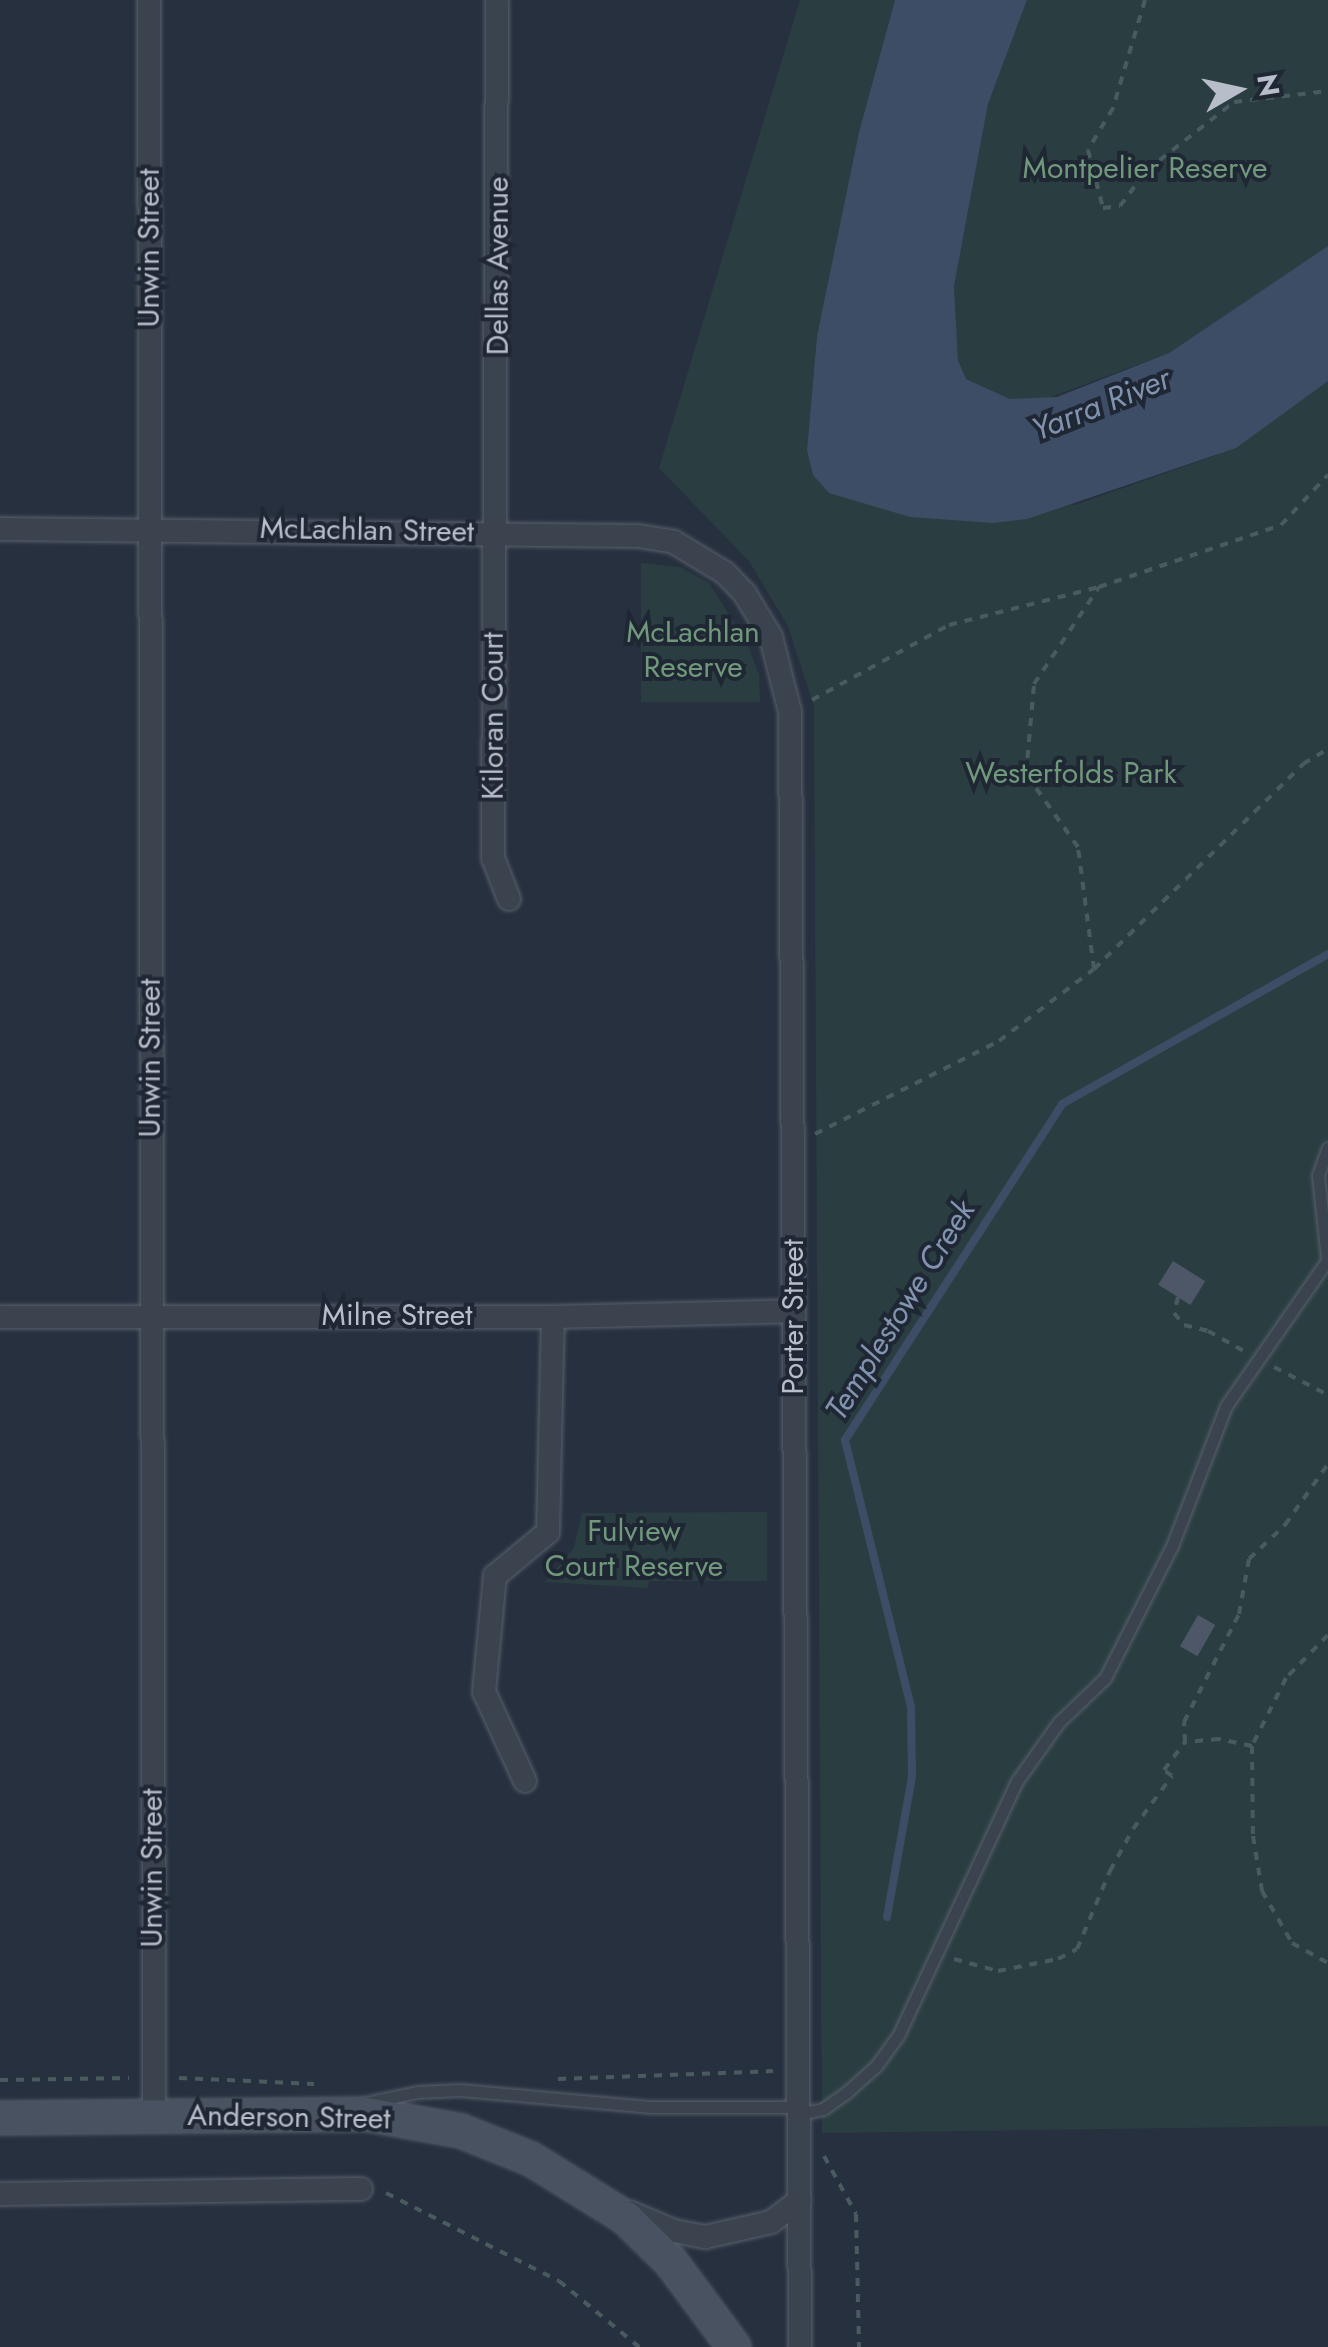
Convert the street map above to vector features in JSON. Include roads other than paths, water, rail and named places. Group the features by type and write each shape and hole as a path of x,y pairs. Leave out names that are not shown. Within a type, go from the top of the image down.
{"main road":[{"name":"Anderson Street","path":"0,2118 333,2113 392,2116 462,2131 505,2146 594,2196 647,2236 672,2262 734,2347"}],"street":[{"name":"Unwin Street","path":"149,0 154,2115"},
{"name":"Dellas Avenue","path":"495,531 497,0"},
{"name":"McLachlan Street","path":"0,529 495,531 638,536 674,542 726,573"},
{"name":"Kiloran Court","path":"495,531 494,858 509,899"},
{"name":"Porter Street","path":"726,573 746,594 772,636 790,712 800,2347"},
{"name":"Milne Street","path":"0,1318 151,1314 554,1317 793,1310"},
{"path":"525,1780 484,1692 495,1576 548,1532 554,1317"},
{"path":"0,2194 361,2188"},
{"path":"594,2196 674,2231 705,2237 763,2225 800,2200"}],"lane":[{"path":"333,2113 408,2094 460,2090 799,2116 823,2109 876,2066 898,2036 1017,1781 1060,1722 1106,1678 1172,1546 1226,1406 1328,1259 1318,1175 1328,1148"}],"water":[{"name":"Yarra River","path":"895,0 1027,0 988,104 954,286 958,360 966,379 1010,399 1057,397 1169,353 1328,246 1328,381 1236,448 1027,519 994,523 910,517 829,493 813,475 807,450 817,336 859,132"}],"waterway":[{"name":"Templestowe Creek","path":"887,1917 912,1777 911,1707 845,1440 1062,1104 1328,954"}],"park label":[{"name":"Montpelier Reserve","path":"1145,168"},
{"name":"McLachlan Reserve","path":"693,649"},
{"name":"Westerfolds Park","path":"1071,773"},
{"name":"Fulview Court Reserve","path":"634,1548"}]}
